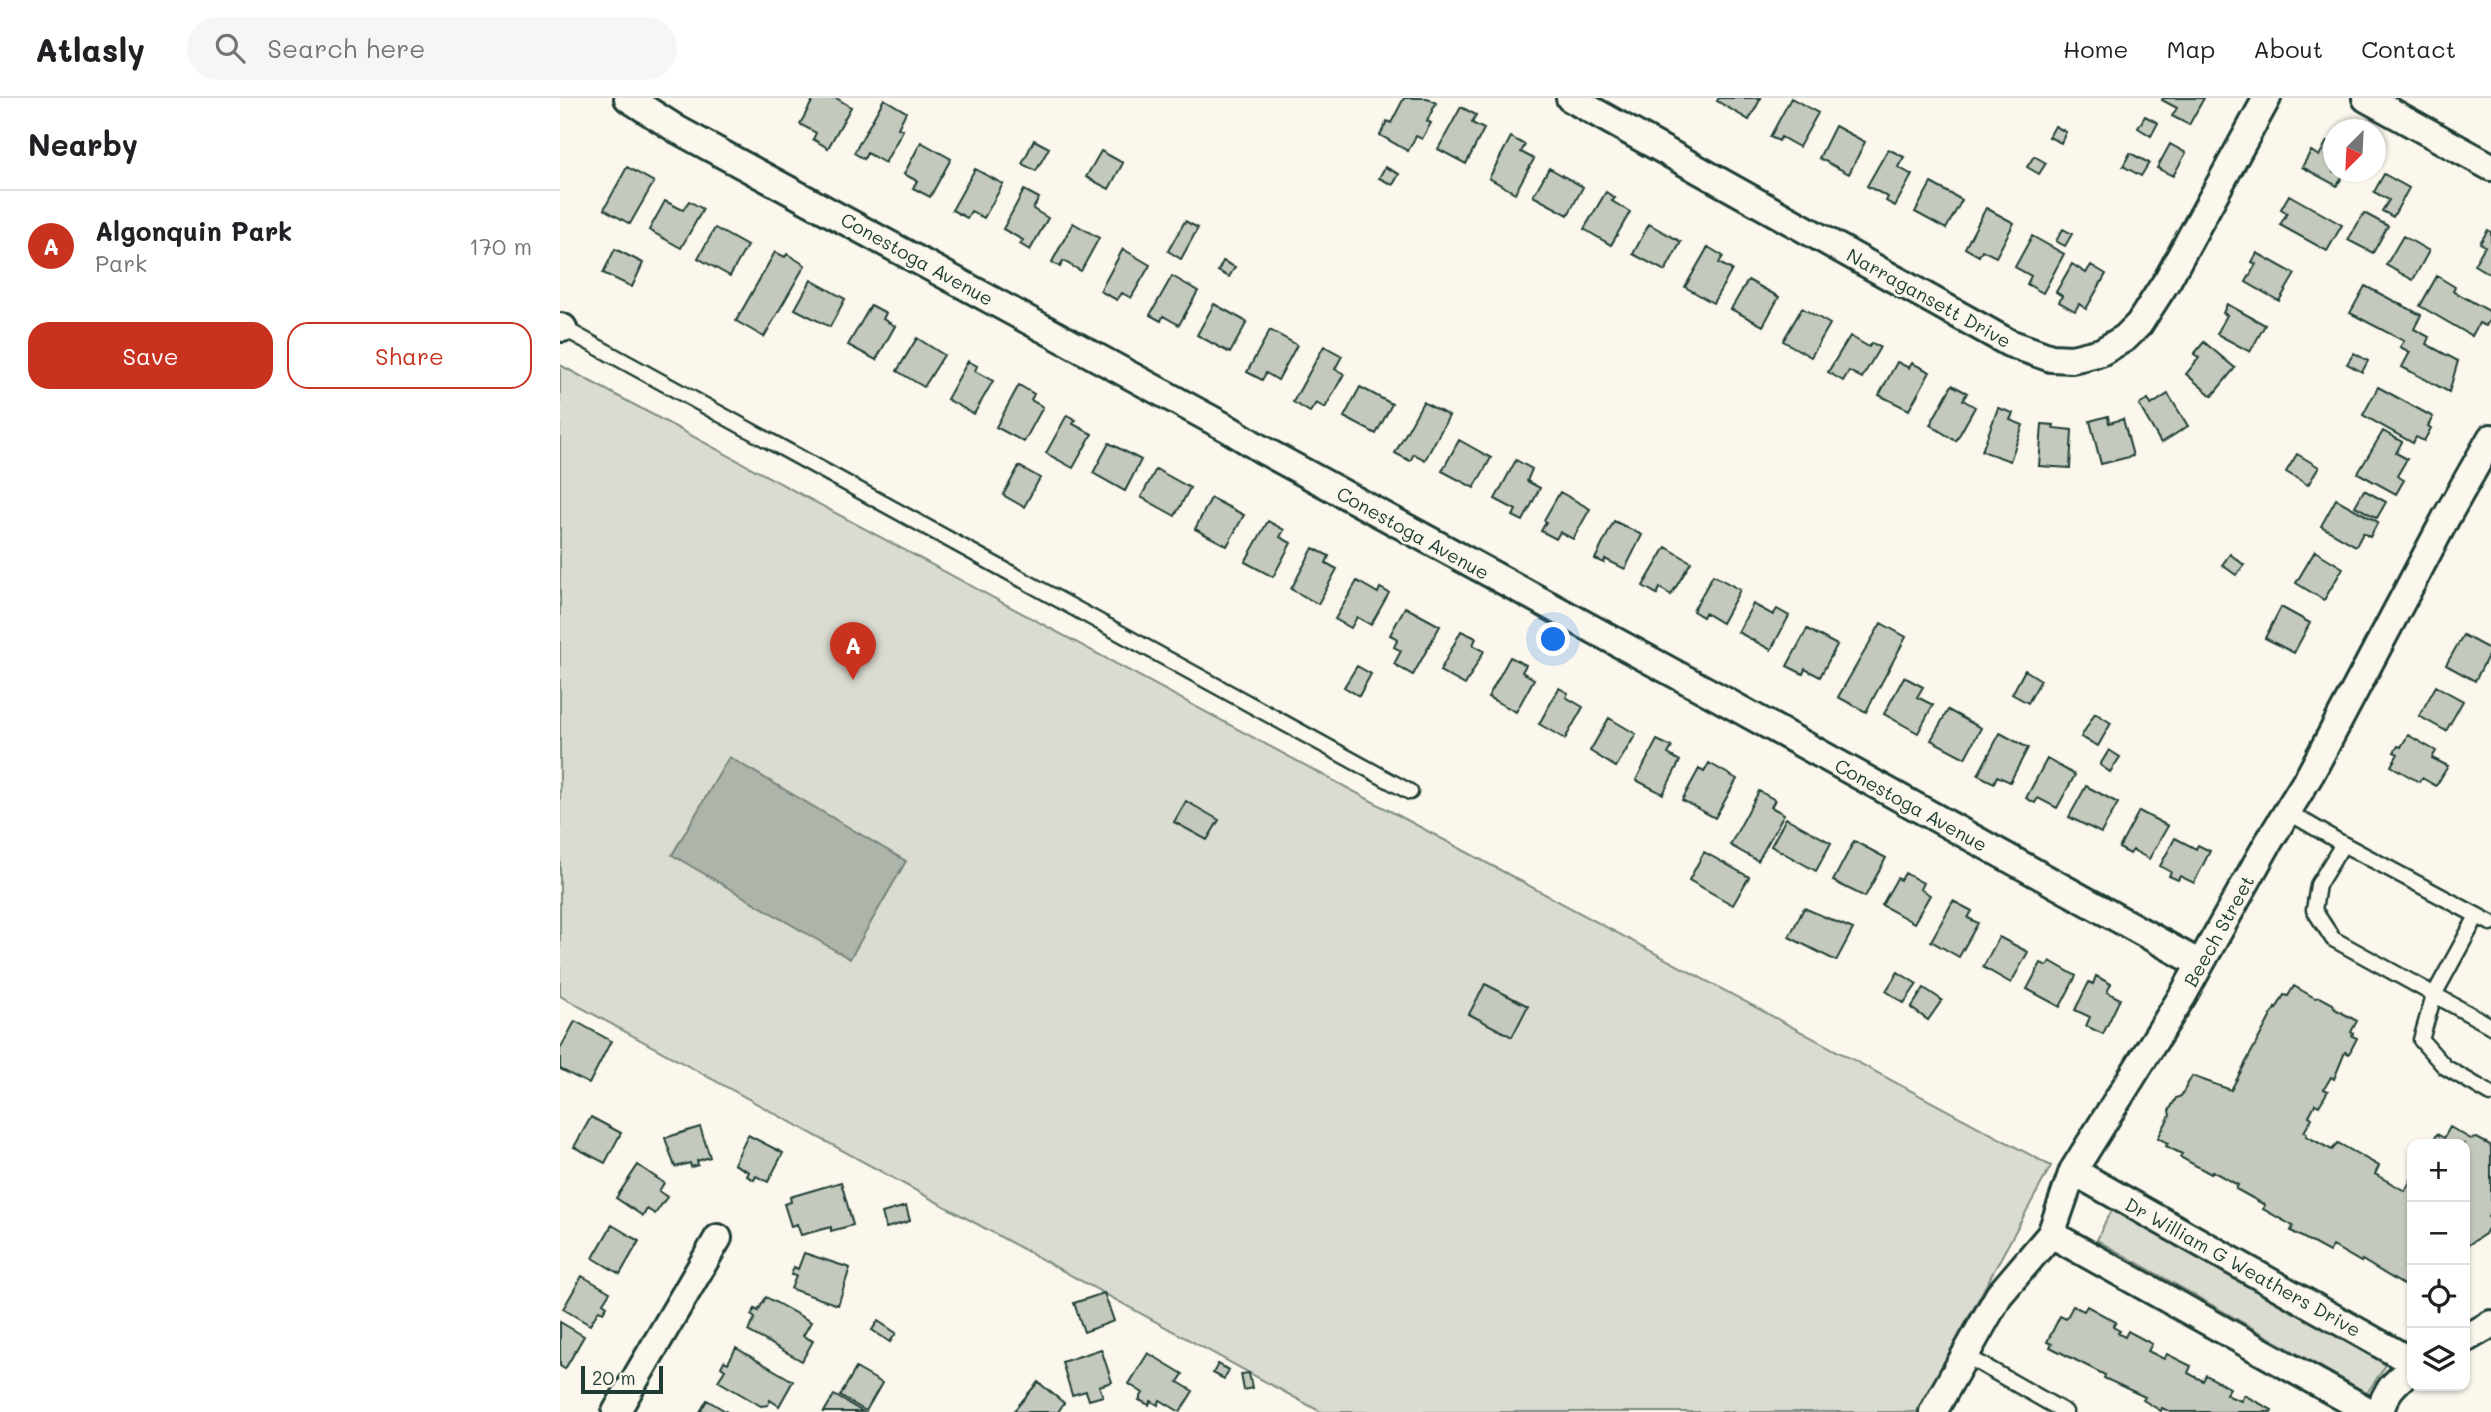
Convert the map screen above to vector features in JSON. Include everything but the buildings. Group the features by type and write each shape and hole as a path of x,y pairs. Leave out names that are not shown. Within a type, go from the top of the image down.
{"street":[{"name":"Conestoga Avenue","path":"628,98 678,130 1227,428 1284,462 1714,695 2200,964"},
{"name":"Narragansett Drive","path":"1570,98 2009,343 2051,358 2072,359 2101,352 2125,338 2139,324 2168,279 2267,98"},
{"path":"2367,98 2491,167"},
{"name":"Beech Street","path":"1933,1412 1999,1294 2050,1234 2073,1171 2200,964 2312,773 2491,438"},
{"name":"Dr William G Weathers Drive","path":"2073,1171 2407,1359"},
{"path":"2050,1234 2370,1412"},
{"path":"616,1412 718,1238"},
{"path":"2470,1336 2491,1324"},
{"path":"2380,1412 2391,1385 2407,1373"}],"lane":[{"path":"561,327 1410,792"},
{"path":"2288,811 2343,844 2491,923"},
{"path":"2343,844 2319,885 2314,910 2333,939 2491,1026"},
{"path":"2477,916 2434,995 2421,1040 2445,1067 2491,1094"},
{"path":"1965,1355 2065,1412"},
{"path":"2031,1412 2039,1397"}],"shaded area":[{"path":"560,365 2051,1166 1917,1412 1321,1412 560,996"},
{"path":"729,757 906,861 850,959 672,855"},
{"path":"2118,1202 2388,1362 2367,1393 2097,1240"}],"place":[{"name":"Algonquin Park","path":"853,680"}]}
